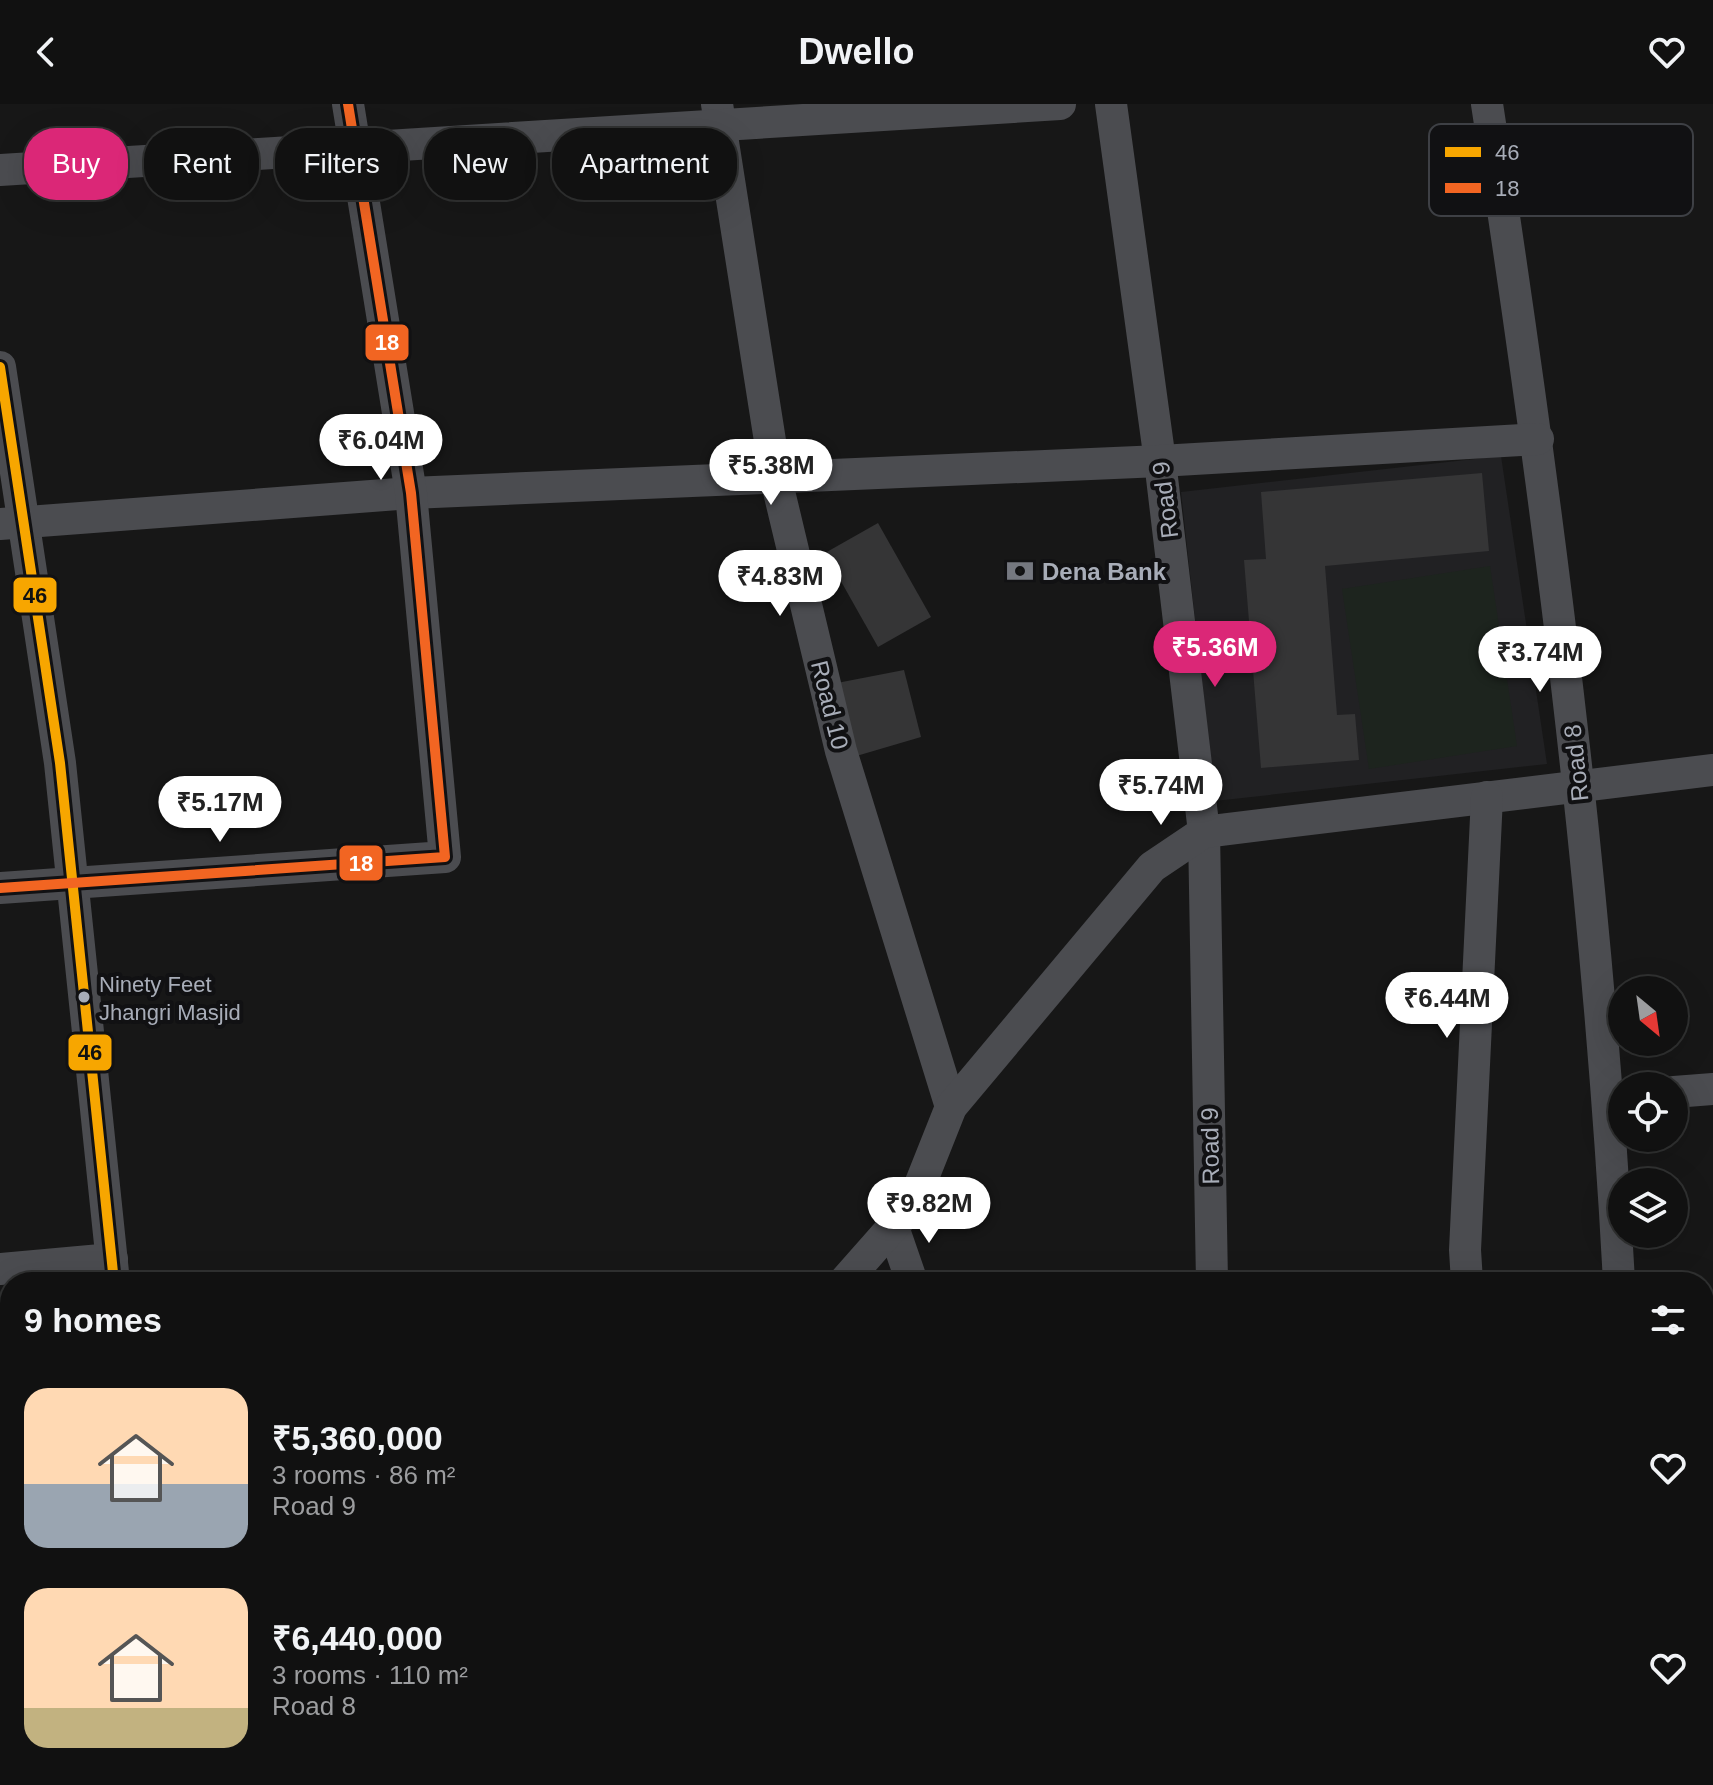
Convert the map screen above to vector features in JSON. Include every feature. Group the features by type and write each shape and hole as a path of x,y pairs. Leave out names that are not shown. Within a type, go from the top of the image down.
{"street":[{"path":"348,104 351,128"},
{"path":"408,141 719,114 1060,104"},
{"name":"Road 9","path":"1111,104 1160,461 1204,832 1212,1272"},
{"name":"Road 8","path":"1487,104 1490,124"},
{"name":"Road 10","path":"719,114 776,479 841,751 951,1107"},
{"path":"0,170 275,151"},
{"path":"0,888 445,857 411,493 363,200"},
{"name":"Road 8","path":"1504,216 1538,439 1613,1072"},
{"path":"0,367 12,523 75,881 113,1271 0,1269"},
{"path":"12,523 411,493 1160,461 1538,439"},
{"path":"853,1272 912,1205 951,1107 1152,867 1204,832 1713,770"},
{"path":"1466,1272 1487,797"},
{"path":"1688,1091 1713,1089"},
{"name":"Road 8","path":"1617,1152 1619,1272"},
{"path":"893,1227 909,1272"}],"shaded area":[{"path":"1501,456 1547,764 1215,801 1181,492"},
{"path":"1490,566 1517,746 1369,769 1342,589"}],"building":[{"path":"1482,473 1489,551 1325,566 1337,715 1355,714 1359,760 1261,768 1244,560 1266,559 1261,492"},
{"path":"878,523 931,617 878,647 825,553"},
{"path":"904,670 921,737 853,757 837,683"}],"transit line":[{"name":"18","path":"0,888 445,857 411,493 348,104"},
{"name":"46","path":"0,367 60,763 113,1272"}],"place":[{"name":"Dena Bank","path":"1020,571"},
{"name":"Ninety Feet Jhangri Masjid","path":"84,997"}]}
